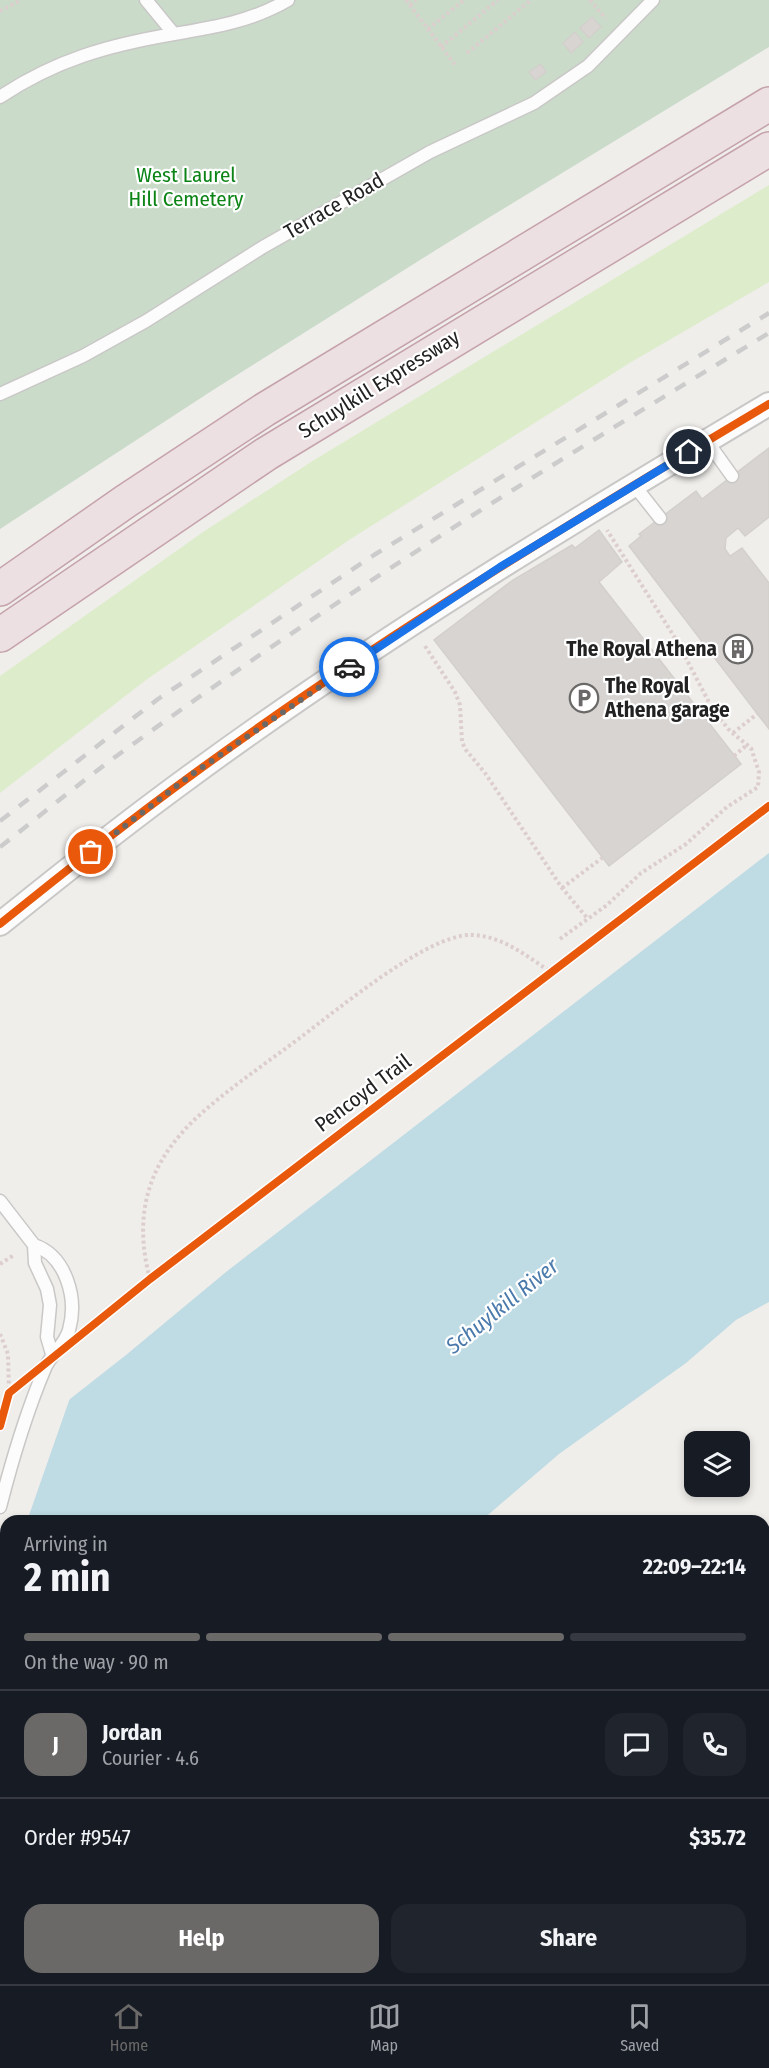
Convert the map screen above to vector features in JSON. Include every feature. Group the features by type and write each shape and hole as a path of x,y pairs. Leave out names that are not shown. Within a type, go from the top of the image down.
{"highway":[{"name":"Schuylkill Expressway","path":"0,589 126,501 264,410 769,104"},
{"name":"Schuylkill Expressway","path":"0,635 266,454 401,370 769,149"}],"street":[{"path":"0,924 191,775 411,626 595,508 769,404"}],"lane":[{"path":"146,0 174,34"},
{"path":"0,98 44,70 78,56 126,43 238,23 266,13 288,0"},
{"name":"Terrace Road","path":"0,394 83,356 125,333 263,247 430,152 541,99 606,51 652,0"},
{"path":"707,441 732,476"},
{"path":"634,484 660,518"},
{"path":"0,1201 34,1245 48,1250 56,1258 68,1282 69,1330 50,1358 37,1387 22,1429 0,1507"},
{"path":"34,1245 35,1263 47,1289 50,1305 47,1337 50,1358"}],"path":[{"path":"0,10 21,0"},
{"path":"406,0 456,66"},
{"path":"410,5 416,0"},
{"path":"428,29 464,0"},
{"path":"441,46 498,0"},
{"path":"467,53 531,0"},
{"path":"590,0 610,24"},
{"path":"560,939 588,919 640,873 686,844 728,807 758,787 755,757 748,744 733,733 713,711 677,641 610,537 595,508"},
{"path":"411,626 456,692 460,705 462,742 466,750 485,773 562,888 588,919"},
{"path":"733,733 757,714"},
{"path":"734,756 748,744"},
{"path":"562,888 602,858"},
{"path":"150,1279 142,1243 145,1210 153,1178 175,1141 228,1092 377,980 410,959 455,937 469,934 500,940 551,972"},
{"path":"542,979 560,965"},
{"path":"141,1286 159,1272"},
{"path":"0,1334 8,1353 8,1397"},
{"path":"8,1397 50,1358"}],"green space":[{"name":"West Laurel Hill Cemetery","path":"0,0 769,0 769,47 444,245 210,392 0,529"},
{"path":"769,185 769,282 633,361 349,540 146,680 0,793 0,676 203,532 314,460"}],"water":[{"name":"Schuylkill River","path":"769,853 769,1302 736,1320 686,1363 559,1454 488,1515 5,1515 0,1454 126,1355 226,1272"}],"pier":[{"path":"71,1395 29,1515 0,1515 0,1451"}],"building":[{"path":"592,17 601,27 589,38 580,28"},
{"path":"575,32 583,42 571,53 563,43"},
{"path":"541,64 546,72 535,80 529,72"},
{"name":"The Royal Athena","path":"769,448 769,517 745,536 738,528 726,538 725,549 730,556 742,548 769,583 769,729 629,546 641,536 639,534 696,491 702,499"},
{"name":"The Royal Athena garage","path":"599,530 622,562 599,582 741,764 609,866 434,640 513,580 572,545 575,548"}],"railway":[{"path":"0,821 158,699 374,555 769,313"},
{"path":"0,847 84,780 291,634 448,531 769,333"}],"cycle path":[{"path":"0,924 167,793 332,677 549,537 769,404"},
{"name":"Pencoyd Trail","path":"0,1426 9,1393 150,1279 769,806"}],"way so far":[{"path":"91,852 191,775 349,667"}],"place":[{"name":"The Royal Athena","path":"738,649"},
{"name":"The Royal Athena garage","path":"584,698"}],"route":[{"path":"349,667 500,567 689,452"}]}
